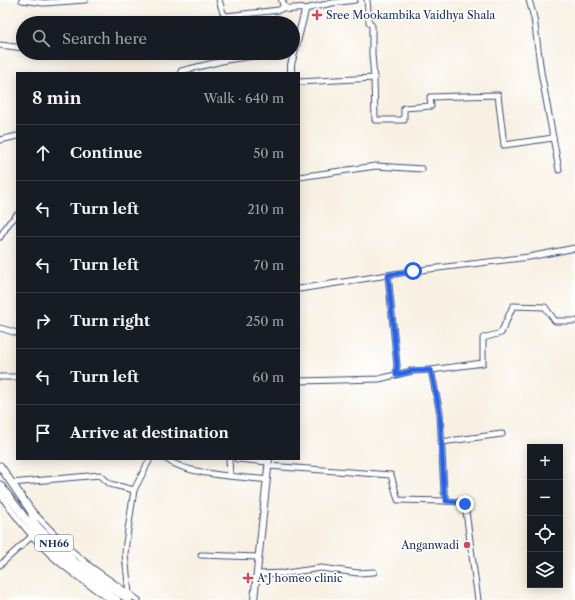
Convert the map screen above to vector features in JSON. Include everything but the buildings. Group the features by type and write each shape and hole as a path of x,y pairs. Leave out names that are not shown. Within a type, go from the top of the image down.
{"highway":[{"name":"NH66","path":"0,466 31,511 34,522 76,562 129,597"},
{"name":"NH66","path":"0,485 41,539 70,565 117,600"}],"main road":[{"path":"282,0 284,7 288,9 305,9 304,19 300,31"},
{"path":"291,72 293,60"},
{"path":"254,600 268,462"}],"street":[{"path":"22,0 85,0"},
{"path":"219,0 222,13 226,16 279,10 284,7"},
{"path":"305,9 355,0"},
{"path":"367,0 369,22 372,26 375,120 404,120 404,108 431,106 430,97 498,95 504,145 553,138"},
{"path":"529,0 534,18 559,170"},
{"path":"0,45 16,47"},
{"path":"181,72 226,60"},
{"path":"300,82 374,78"},
{"path":"0,140 16,136"},
{"path":"300,177 376,166 422,169"},
{"path":"0,237 16,216"},
{"path":"300,289 388,275 529,257 575,248"},
{"path":"388,275 397,365 396,375"},
{"path":"300,381 362,380 412,371 431,370 483,362 483,338 501,333 513,306 544,307 555,321 575,322"},
{"path":"0,328 16,334"},
{"path":"431,370 440,413 444,492 446,501"},
{"path":"0,377 16,377"},
{"path":"441,442 502,434"},
{"path":"138,600 129,597 125,554 134,490 149,460"},
{"path":"167,460 171,463 194,470 267,480"},
{"path":"229,460 230,476"},
{"path":"247,460 391,475 398,500 446,501 465,504 478,600"},
{"path":"12,483 100,475 110,484 134,490"},
{"path":"0,494 32,536 64,567 110,600"},
{"path":"0,566 32,536"},
{"path":"201,555 258,557"},
{"path":"256,574 286,573 321,568 358,573 374,572"}],"place":[{"name":"Sree Mookambika Vaidhya Shala","path":"317,15"},
{"name":"Anganwadi","path":"467,545"},
{"name":"A J homeo clinic","path":"248,578"}],"route":[{"path":"413,271 388,275 397,365 396,375 412,371 431,370 440,413 444,492 446,501 462,502 465,504"}]}
